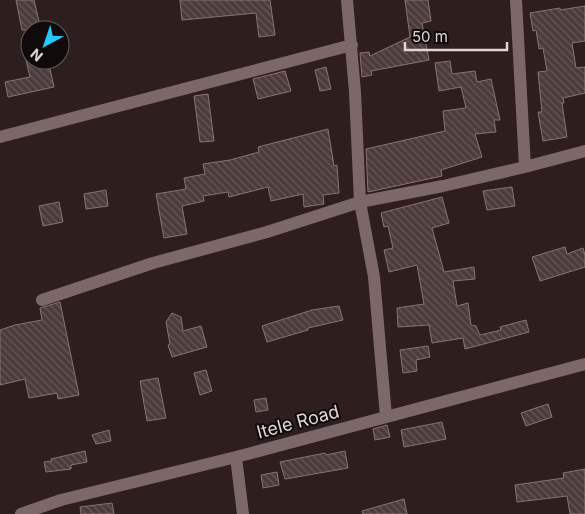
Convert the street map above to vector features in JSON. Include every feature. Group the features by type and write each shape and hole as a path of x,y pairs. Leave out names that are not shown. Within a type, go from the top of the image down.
{"street":[{"path":"347,0 352,45 360,202 374,277 386,416"},
{"path":"516,0 524,167"},
{"path":"0,137 352,45"},
{"path":"42,300 153,263 267,232 360,202 443,186 585,151"},
{"name":"Itele Road","path":"21,514 61,500 236,457 585,364"},
{"path":"236,457 244,514"}],"building":[{"path":"16,0 34,0 39,20 20,20"},
{"path":"180,0 270,0 275,35 259,37 256,13 182,20"},
{"path":"405,0 428,0 431,21 422,23 429,60 371,71 372,75 362,77 360,53 369,52 370,56 410,37"},
{"path":"585,6 585,41 572,43 576,68 585,67 585,93 563,98 564,103 562,103 567,137 543,141 538,112 542,112 538,72 547,71 543,48 539,49 536,30 533,31 530,13"},
{"path":"450,61 452,74 475,71 477,82 491,79 500,120 494,120 496,132 475,134 482,157 441,170 442,176 368,192 366,149 445,131 443,111 466,108 461,87 439,91 435,63"},
{"path":"326,67 331,89 320,91 315,70"},
{"path":"28,70 50,70 54,87 8,97 5,82 30,77"},
{"path":"285,71 291,91 258,99 253,79"},
{"path":"208,94 214,141 200,142 194,96"},
{"path":"328,129 334,166 337,165 339,193 323,195 324,204 304,207 303,194 271,201 268,187 229,197 228,192 203,196 204,201 182,206 187,234 164,238 156,194 186,189 184,178 205,174 203,164 230,160 259,152 258,147"},
{"path":"512,187 515,206 487,210 483,191"},
{"path":"106,190 108,206 86,209 84,194"},
{"path":"442,197 449,223 432,228 444,272 474,267 475,279 453,281 457,306 468,303 471,325 476,326 480,335 501,330 500,327 526,320 529,332 465,349 463,338 432,343 429,325 398,327 397,308 424,304 417,265 389,272 384,250 393,248 388,226 384,227 381,213"},
{"path":"59,202 63,222 43,226 39,206"},
{"path":"565,247 567,254 583,248 585,267 540,281 532,257"},
{"path":"60,302 79,395 58,399 57,393 29,398 25,379 0,385 0,330 42,320 40,308"},
{"path":"339,306 343,320 308,328 308,330 267,342 262,326 312,310"},
{"path":"172,313 181,317 183,331 201,326 207,347 172,357 168,345 170,344 166,322"},
{"path":"428,346 430,357 416,360 417,371 403,373 400,350"},
{"path":"206,370 212,391 200,395 194,373"},
{"path":"158,378 166,418 147,421 140,381"},
{"path":"266,398 268,410 256,412 254,400"},
{"path":"548,404 552,417 526,426 521,413"},
{"path":"442,422 446,439 404,447 401,430"},
{"path":"387,425 390,437 375,440 373,429"},
{"path":"109,430 111,441 96,444 92,435"},
{"path":"85,451 87,462 71,465 71,469 46,472 44,462"},
{"path":"345,451 348,468 285,479 280,462"},
{"path":"585,469 585,514 570,514 567,496 517,502 515,485 564,478 563,473"},
{"path":"277,472 279,485 263,488 261,475"},
{"path":"404,499 407,514 363,514 362,511"},
{"path":"112,503 114,514 81,514 80,507"}]}
